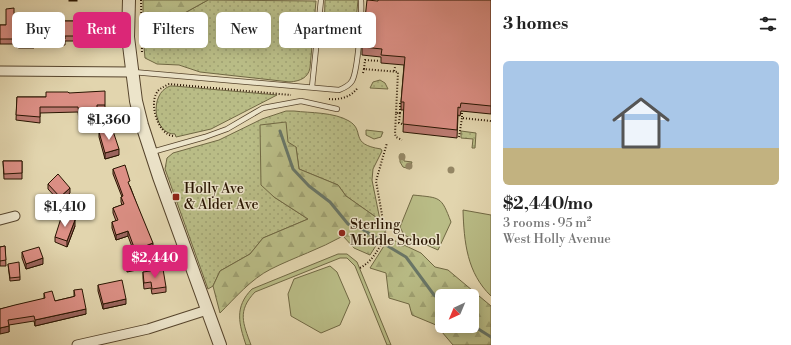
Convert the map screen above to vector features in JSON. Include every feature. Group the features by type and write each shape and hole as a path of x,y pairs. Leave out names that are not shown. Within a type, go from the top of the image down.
{"street":[{"path":"129,0 128,37 136,101 150,152 220,345"},
{"path":"0,71 132,72"},
{"path":"0,220 15,216"},
{"path":"77,345 148,329 207,310"}],"lane":[{"path":"312,87 322,0"},
{"path":"132,72 339,90 347,86 354,75 362,11 361,0"},
{"path":"150,152 222,131 263,108 301,101 337,109"}],"path":[{"path":"141,0 142,53"},
{"path":"364,69 366,60 380,61"},
{"path":"394,71 395,66"},
{"path":"400,103 399,123 402,124"},
{"path":"400,113 396,113 395,134 396,137 402,140"},
{"path":"459,138 462,113"},
{"path":"462,118 491,121"},
{"path":"456,126 460,127"},
{"path":"360,268 373,258 386,237 376,181 387,143"}],"green space":[{"path":"143,0 208,0 186,12 143,12"},
{"path":"208,0 316,1 315,12 279,12 279,48 312,48 309,71 305,77 300,80 290,82 200,72 179,65 157,64 145,58 144,48 208,48 208,12 186,12"},
{"path":"325,0 358,0 357,12 325,12"},
{"path":"380,80 385,83 388,89 370,88 373,82"},
{"path":"170,86 277,95 211,129 176,137 175,134 168,133 162,128 156,113 156,105 159,97 163,90"},
{"path":"286,111 322,113 343,118 354,125 361,141 364,144 381,149 382,151 373,169 372,180 380,220 346,196 338,185 299,169 296,147 274,197 308,219 263,238 250,254 220,271 213,286 208,289 165,169 167,158 173,153 219,140 262,119"},
{"path":"286,122 288,142 296,147 299,169 338,185 346,196 380,220 386,230 370,255 354,248 343,236 271,269 250,283 220,313 213,286 220,271 250,254 263,238 308,219 274,197 261,185 260,125"},
{"path":"366,130 383,132 381,137 374,139 366,135"},
{"path":"461,131 476,133 475,148 472,148 473,139 461,138"},
{"path":"400,154 404,154 404,161 412,162 410,169 403,167 400,162"},
{"path":"413,195 435,198 439,200 448,213 451,222 438,250 404,235 400,227"},
{"path":"463,210 491,215 491,296 477,277 468,256 464,234"},
{"path":"389,238 421,253 435,267 448,270 471,289 435,289 435,325 412,315 409,304 389,298 386,273 370,268"},
{"path":"338,254 347,254 357,262 391,345 387,345 355,266 347,258 340,258 255,292 249,299 244,311 244,324 251,345 246,345 241,330 240,309 242,302 252,289"},
{"path":"330,266 337,272 350,302 340,325 321,333 291,316 288,294 294,279"},
{"path":"479,296 491,306 491,345 453,345 443,333 479,333"}],"building":[{"path":"367,0 491,0 491,106 461,103 460,108 458,107 457,130 403,124 404,102 401,102 405,57 381,55 382,49 372,48 376,48 376,12 366,12"},
{"path":"14,8 14,12 12,12 12,39 0,39 0,25 6,25 6,9"},
{"path":"65,21 73,21 73,36 65,36"},
{"path":"105,91 105,105 97,105 97,113 79,115 78,107 40,107 40,117 16,115 17,97 46,97 46,92 69,93"},
{"path":"112,128 119,149 105,153 99,132"},
{"path":"3,161 22,161 22,173 4,174"},
{"path":"125,165 130,181 128,182 153,243 135,250 128,231 116,235 112,222 118,220 113,208 124,204 121,197 123,196 113,169"},
{"path":"58,174 70,188 60,197 48,184"},
{"path":"62,215 75,220 67,241 55,237"},
{"path":"5,246 6,260 0,261 0,247"},
{"path":"39,247 43,258 26,264 22,252"},
{"path":"136,259 137,267 127,269 126,261"},
{"path":"19,262 20,277 10,278 8,264"},
{"path":"163,269 166,287 152,289 151,282 144,283 143,272"},
{"path":"122,280 126,299 103,304 98,285"},
{"path":"82,289 86,309 35,320 34,316 8,320 9,326 0,328 0,309 45,298 44,293 52,291 55,301 72,297 75,296 74,290"}],"waterway":[{"path":"280,131 293,169 309,186 330,202 348,224 362,229 378,239"},
{"path":"386,245 406,257 435,296"},
{"path":"479,329 491,337"}],"place":[{"name":"Holly Ave & Alder Ave","path":"176,197"},
{"name":"Sterling Middle School","path":"342,233"}]}
